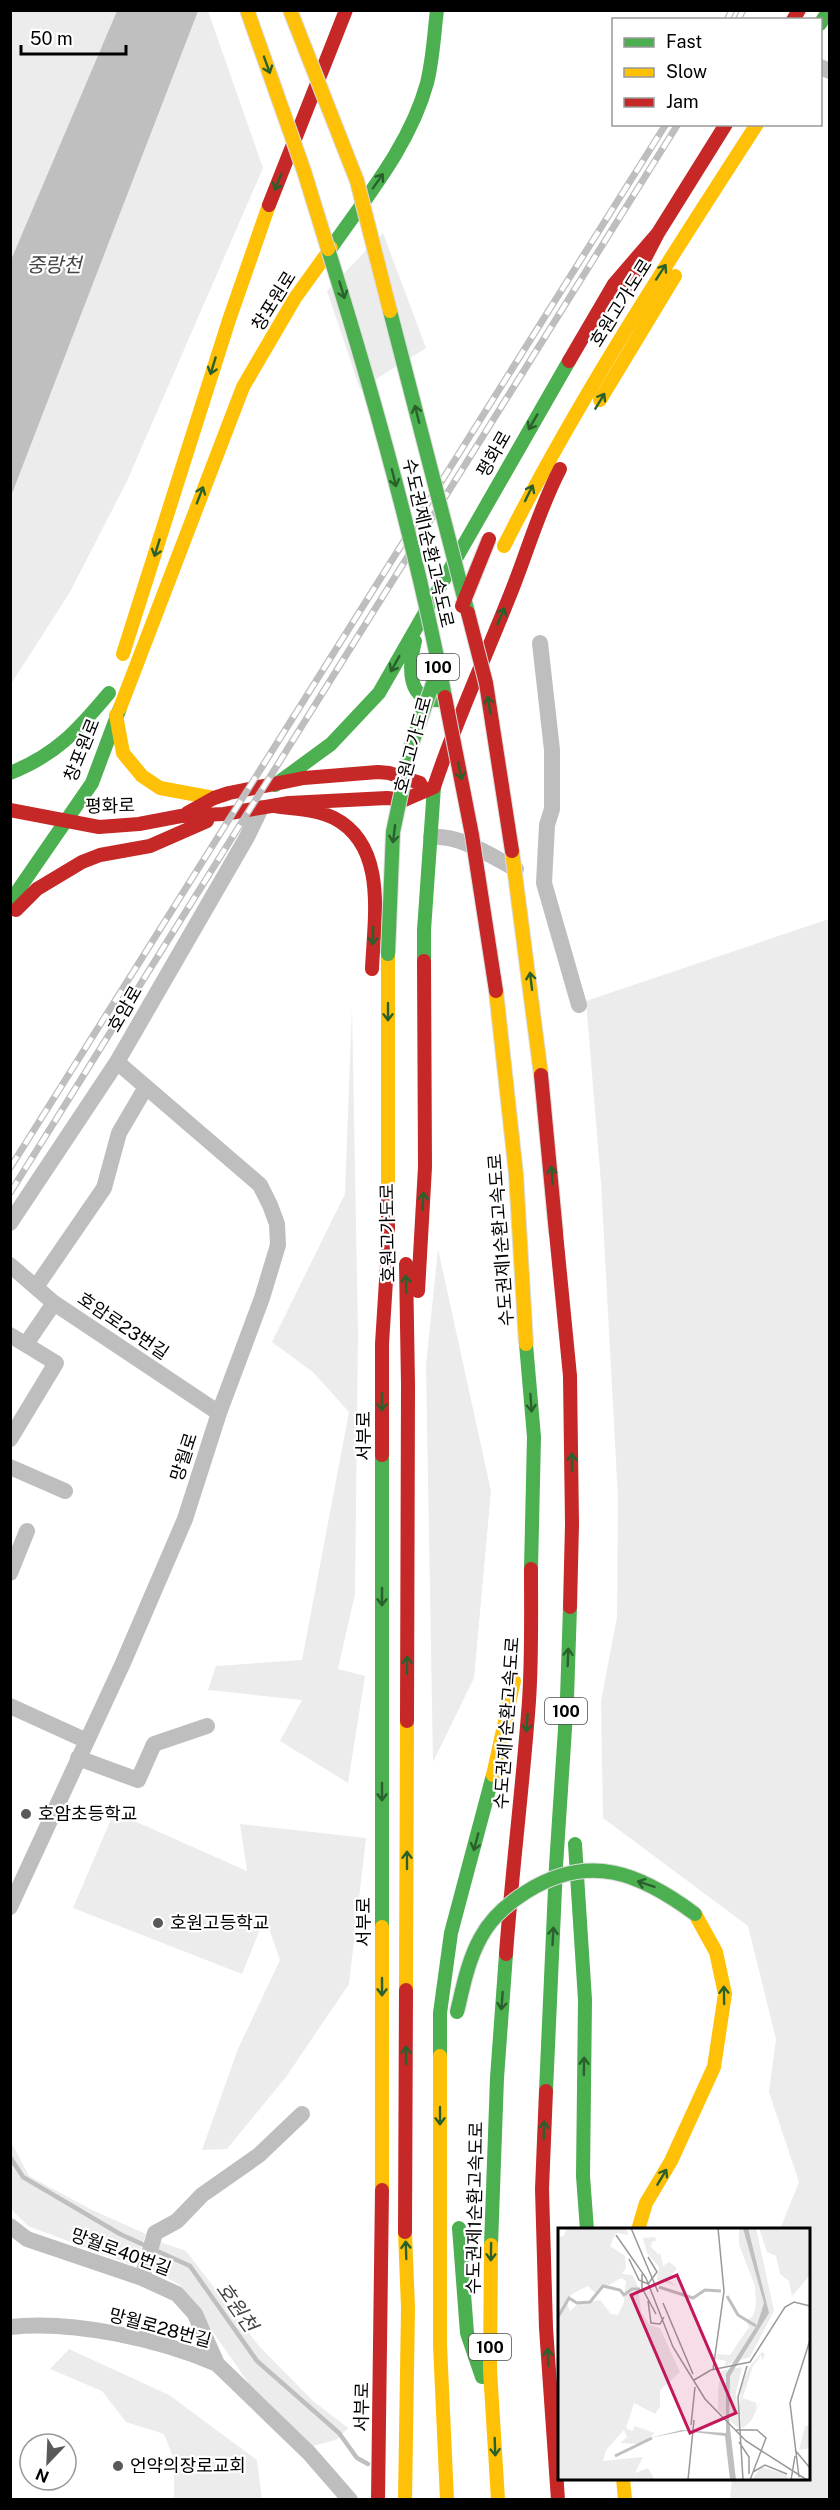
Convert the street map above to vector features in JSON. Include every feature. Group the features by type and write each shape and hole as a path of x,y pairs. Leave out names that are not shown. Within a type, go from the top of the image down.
{"main road":[{"name":"수도권제1순환고속도로","path":"247,10 311,189 354,330 400,501 453,737 477,869 500,1030 518,1193 526,1344 534,1437 532,1600 524,1776 512,1865 496,2078 490,2370 498,2499"},
{"name":"수도권제1순환고속도로","path":"290,10 357,181 486,683 508,820 548,1127 570,1386 572,1524 567,1698 555,1878 542,2189 547,2340 558,2499"},
{"name":"창포원로","path":"120,664 214,362 268,206 336,41 346,10"},
{"name":"창포원로","path":"64,822 92,783 116,715 243,387 295,298 395,157 412,124 427,82 437,10"},
{"name":"평화로","path":"275,785 331,744 379,693 614,285 658,233 725,126"},
{"path":"405,2499 408,2308 405,2220 408,1384 418,1301 425,1167 424,930 434,787 445,751 551,484 655,312 757,126"},
{"name":"호원고가도로","path":"502,551 538,475 641,303 757,126"},
{"name":"호원고가도로","path":"620,306 658,233"},
{"path":"456,623 491,535"},
{"name":"호원고가도로","path":"382,1344 388,1249 388,954 395,821 411,746 454,645 478,606"},
{"path":"418,624 409,670 410,682 423,697 435,701 447,699 456,683"},
{"name":"호원고가도로","path":"437,719 459,669 487,648"},
{"name":"창포원로","path":"10,774 36,764 62,747 111,688 93,735"},
{"path":"116,715 123,753 142,776 160,788 214,798"},
{"name":"호원고가도로","path":"415,807 423,768"},
{"name":"평화로","path":"181,816 214,798 304,778 389,773 434,787"},
{"path":"301,803 317,799 324,793 324,787 316,780 304,778"},
{"name":"창포원로","path":"64,822 75,781"},
{"name":"평화로","path":"10,902 64,822 99,827 139,824 181,816 224,814 301,803 387,798 404,800 434,787"},
{"path":"268,807 332,817 346,824 368,853 374,877 372,985"},
{"path":"10,810 64,822"},
{"path":"10,916 36,890 82,862 100,855 150,846 224,814"},
{"path":"374,877 384,870 408,868 421,874 428,886"},
{"name":"호원고가도로","path":"405,1250 408,1384"},
{"path":"374,1264 382,1344"},
{"name":"서부로","path":"378,2499 382,2307 382,1344"},
{"path":"447,2499 440,2274 440,2013 451,1933 488,1798 532,1600"},
{"path":"567,1698 585,2000 583,2176 587,2228"},
{"path":"457,2018 468,1965 493,1919 517,1897 548,1880 580,1870 614,1873 657,1887 695,1914 717,1952 725,1994 714,2067 671,2161 646,2203 638,2228"},
{"path":"458,2216 467,2333 494,2412"},
{"path":"623,2480 625,2499"}],"street":[{"path":"540,643 552,750 552,808 547,825 544,883 579,1005"},
{"name":"호암로","path":"10,1223 117,1062 247,837 268,807"},
{"path":"431,837 442,836 458,840 544,883"},
{"name":"망월로","path":"10,1907 87,1741 185,1519 219,1413 274,1262 278,1245 277,1224 260,1185 117,1062"},
{"path":"36,1287 104,1188 119,1133 146,1087"},
{"name":"호암로23번길","path":"10,1265 54,1303 219,1413"},
{"path":"10,1439 56,1363 17,1343 54,1303"},
{"path":"10,1467 65,1491"},
{"path":"10,1573 27,1531"},
{"path":"10,1706 87,1741"},
{"path":"78,1758 138,1780 154,1744 207,1726"},
{"path":"142,2277 155,2233 177,2221 202,2195 250,2162 302,2114"},
{"name":"망월로40번길","path":"10,2226 27,2239 142,2277 177,2294 186,2303 205,2333 217,2364"},
{"name":"망월로28번길","path":"10,2327 27,2325 105,2331 197,2355 217,2364 309,2453 350,2499"}],"shaded area":[{"path":"11,11 208,11 263,168 127,481 70,592 11,684"},
{"path":"383,233 426,348 360,389 327,291"},
{"path":"829,919 829,2499 730,2499 732,2480 810,2480 810,2228 780,2228 799,2182 769,2092 776,2039 748,1926 603,1818 601,1701 617,1617 618,1498 601,1183 586,1001"},
{"path":"352,1006 358,1333 355,1594 338,1669 365,1676 348,1783 280,1741 302,1700 208,1690 216,1666 302,1660 349,1412 314,1373 272,1342 345,1194"},
{"path":"438,1249 491,1491 474,1678 433,1762 426,1365"},
{"path":"114,1812 247,1871 240,1824 366,1838 349,1984 286,2077 227,2149 202,2150 238,2049 280,1960 265,1917 242,1974 73,1908"},
{"path":"11,2142 29,2176 90,2209 146,2234 134,2266 28,2226 11,2209"},
{"path":"160,2242 186,2251 259,2346 313,2401 348,2428 336,2440 313,2446 250,2385 180,2285 152,2270"},
{"path":"69,2349 169,2395 257,2460 262,2499 174,2499 174,2459 164,2434 126,2422 102,2391 50,2369"}],"water":[{"name":"중랑천","path":"117,11 198,11 11,496 11,260"}],"waterway":[{"name":"호원천","path":"10,2157 23,2177 120,2234 190,2266 257,2361 339,2433 357,2458 368,2464"}],"railway":[{"path":"728,18 732,10"},
{"path":"739,18 743,10"},
{"path":"10,1168 665,126"},
{"path":"10,1193 677,126"}],"traffic: fast":[{"path":"331,248 373,189 410,128 427,83 437,10"},
{"path":"822,21 829,10"},
{"path":"328,249 393,472 434,640 445,697"},
{"path":"390,311 468,613"},
{"path":"275,785 331,744 379,693 569,361"},
{"path":"415,641 412,681 422,696 431,700 443,700"},
{"path":"388,954 393,832 411,746 439,666"},
{"path":"10,773 53,750 87,719 109,693"},
{"path":"10,902 92,783 120,708"},
{"path":"424,961 434,787"},
{"path":"526,1344 534,1437 531,1569"},
{"path":"382,1455 382,1927"},
{"path":"546,2091 570,1607"},
{"path":"440,2056 440,2013 451,1933 493,1775"},
{"path":"575,1844 585,2000 583,2176 587,2228"},
{"path":"457,2012 469,1964 485,1930 512,1901 549,1880 571,1873 593,1871 614,1873 634,1878 654,1888 695,1914"},
{"path":"491,2245 497,2078 506,1954"},
{"path":"459,2228 467,2333 482,2377"}],"traffic: slow":[{"path":"247,10 304,171 328,249"},
{"path":"290,10 357,181 390,311"},
{"path":"504,546 532,491 593,384 657,279 756,126"},
{"path":"123,654 229,320 269,205"},
{"path":"120,708 243,387 295,298 331,248"},
{"path":"600,400 675,276"},
{"path":"116,715 123,753 142,776 160,788 214,798"},
{"path":"512,851 541,1075"},
{"path":"388,954 388,1197"},
{"path":"496,991 516,1174 526,1344"},
{"path":"493,1775 514,1681"},
{"path":"406,1990 407,1721"},
{"path":"639,2228 646,2203 671,2161 714,2067 725,1994 716,1952 695,1914"},
{"path":"382,1927 382,2190"},
{"path":"440,2056 440,2345 447,2500"},
{"path":"405,2232 408,2308 405,2500"},
{"path":"491,2245 490,2370 498,2500"},
{"path":"623,2480 625,2500"}],"traffic: jam":[{"path":"269,205 346,10"},
{"path":"794,18 799,10"},
{"path":"569,361 614,284 658,233 725,126"},
{"path":"629,289 658,233"},
{"path":"434,787 515,584 545,501 560,469"},
{"path":"462,606 489,539"},
{"path":"468,613 486,683 512,851"},
{"path":"445,697 472,835 496,991"},
{"path":"187,813 214,798 229,793 304,778 378,772 389,773 420,783"},
{"path":"10,810 99,827 139,824 181,816 224,814 289,803 387,798 404,800 434,787"},
{"path":"275,806 312,811 334,818 351,830 363,846 374,885 372,969"},
{"path":"16,910 37,889 82,862 100,855 150,846 207,821"},
{"path":"418,1291 425,1167 424,961"},
{"path":"541,1075 556,1233"},
{"path":"382,1455 382,1344 388,1249 388,1197"},
{"path":"556,1233 570,1376 572,1524 570,1607"},
{"path":"406,1264 407,1721"},
{"path":"506,1954 529,1701 531,1569"},
{"path":"405,2232 406,1990"},
{"path":"546,2091 542,2189 546,2328 558,2500"},
{"path":"378,2500 382,2190"}],"place":[{"name":"호암초등학교","path":"26,1814"},
{"name":"호원고등학교","path":"158,1923"},
{"name":"언약의장로교회","path":"118,2466"}]}
